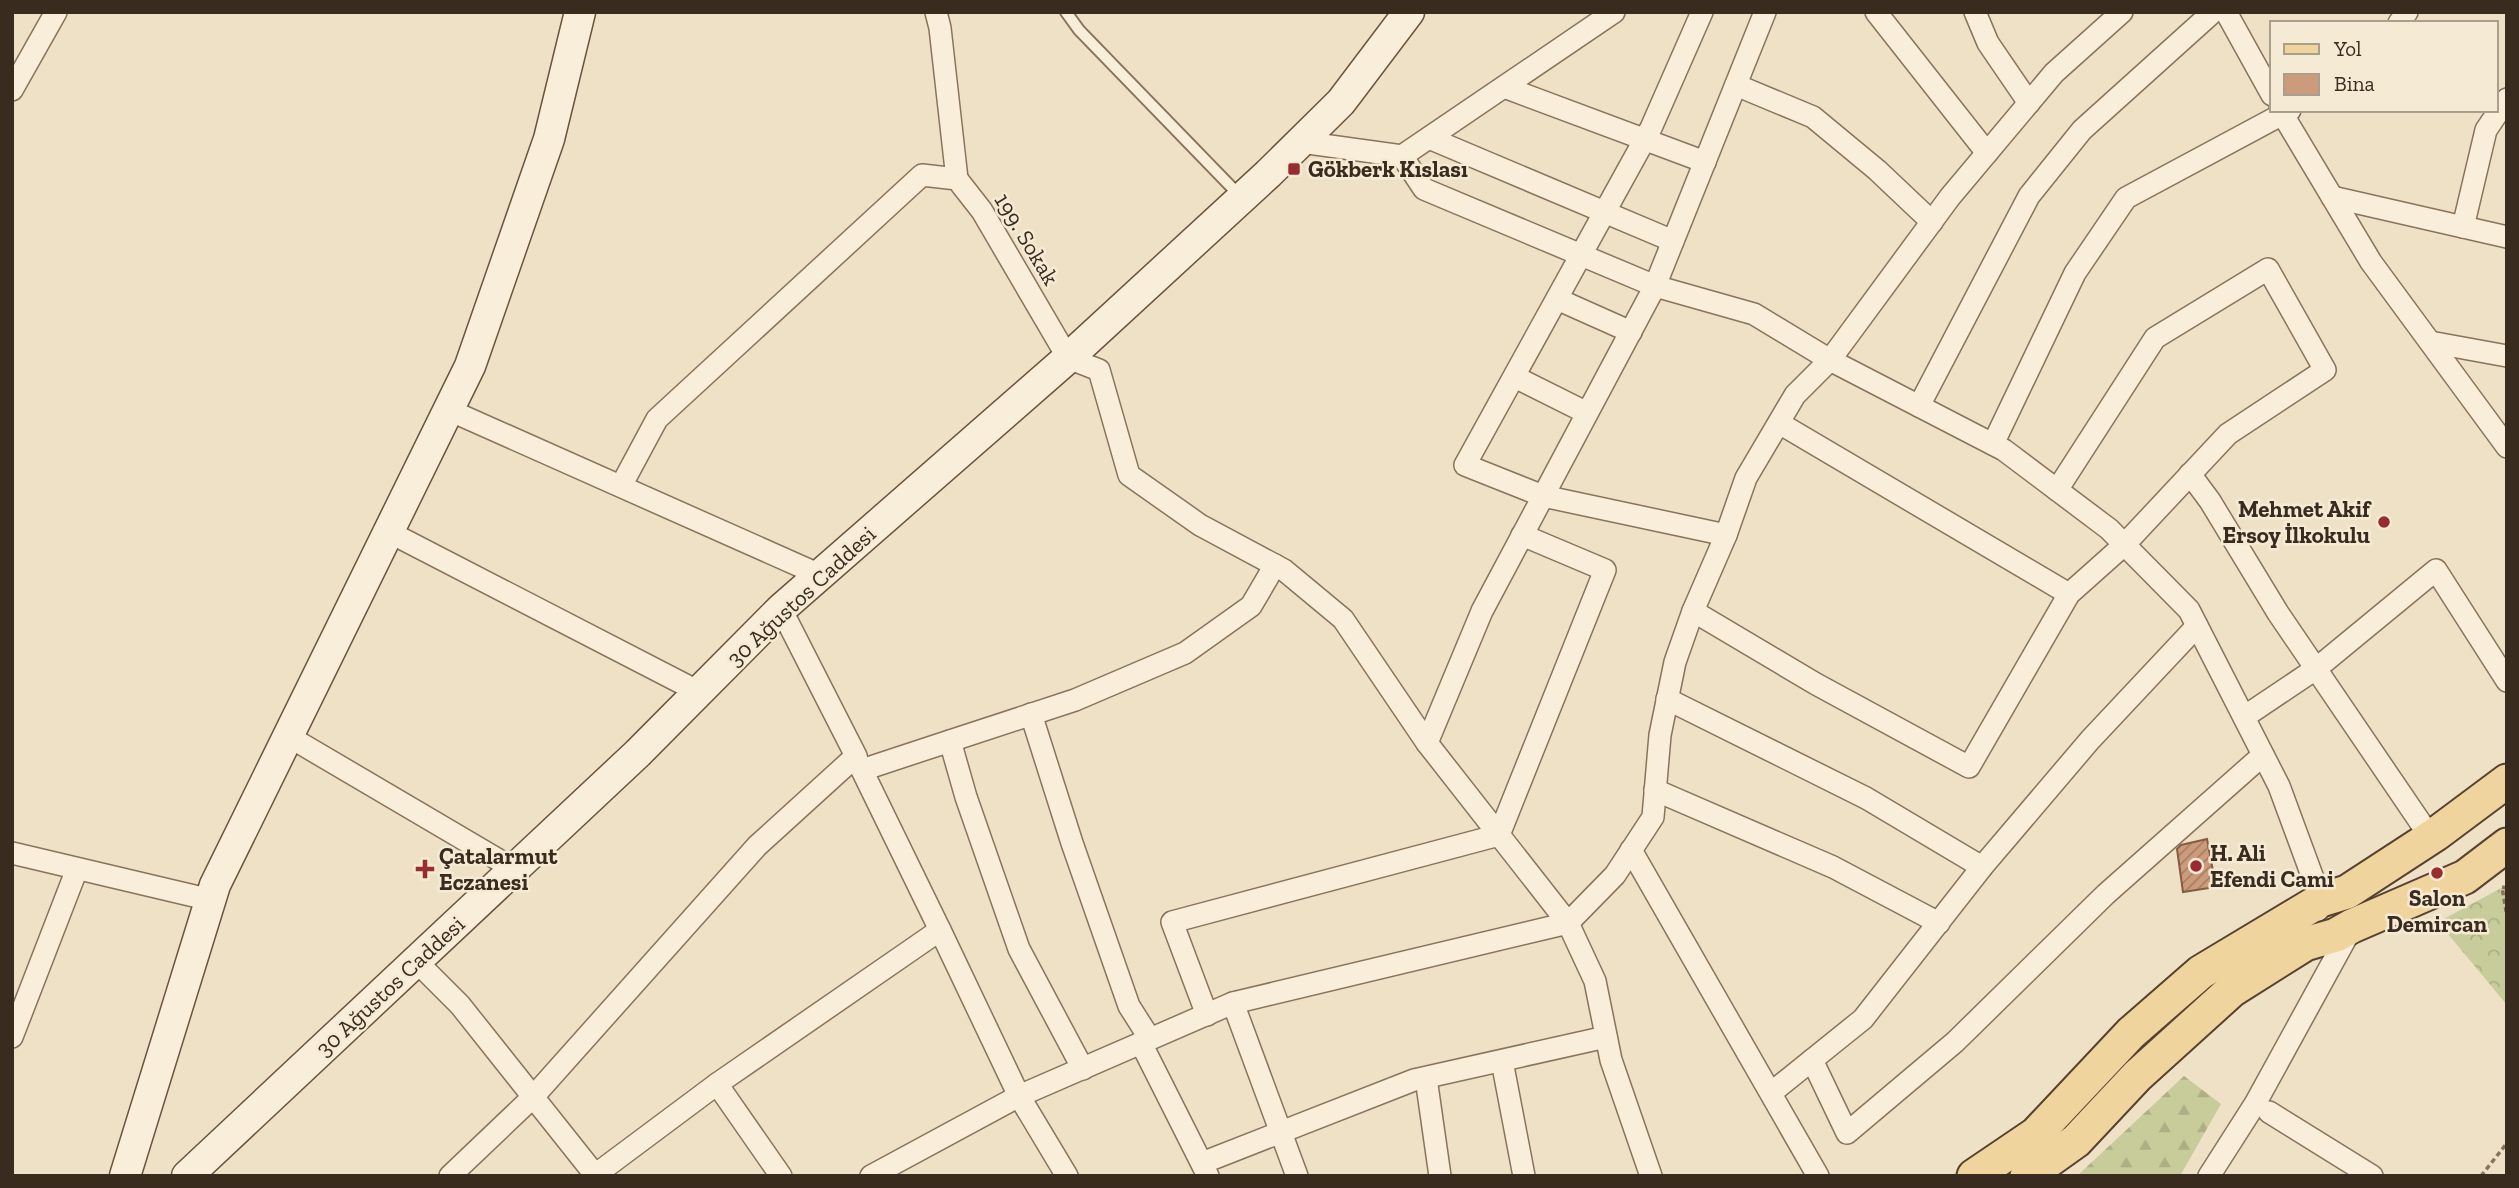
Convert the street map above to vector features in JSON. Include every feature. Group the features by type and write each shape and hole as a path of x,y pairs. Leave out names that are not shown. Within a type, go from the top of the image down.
{"main road":[{"path":"125,1176 215,885 470,366 549,139 580,12"},
{"name":"30 Ağustos Caddesi","path":"187,1176 638,753 781,609 1069,358 1301,142 1341,102 1409,12"},
{"path":"1974,1176 2036,1134 2131,1033 2201,972 2321,900 2347,892 2431,838 2507,781"},
{"path":"2027,1176 2076,1141 2137,1076 2232,990 2305,944 2336,935 2465,877 2507,845"}],"street":[{"path":"12,90 56,12"},
{"path":"621,486 657,419 922,175 957,179 936,12"},
{"path":"1301,142 1402,156 1614,12"},
{"path":"1702,12 1645,139 1465,465 1543,496 1727,535"},
{"path":"1427,743 1482,611 1655,286 1765,12"},
{"path":"1877,12 1987,153"},
{"path":"1975,12 1989,43 2029,103"},
{"path":"871,1176 1019,1096 1233,1003 1568,923 1615,875 1653,817 1660,735 1675,662 1693,611 1727,535 1746,478 1794,396 1830,360 1932,222 2054,73 2122,12"},
{"path":"1919,406 2029,196 2082,130 2213,12"},
{"path":"2226,12 2270,92"},
{"path":"1736,85 1813,117 1877,170 1932,222"},
{"path":"1504,87 1705,162"},
{"path":"2463,227 2486,130 2507,99"},
{"path":"1993,444 2075,273 2126,198 2285,112 2371,262 2507,447"},
{"path":"1429,138 1673,241"},
{"path":"1402,156 1424,189 1655,286 1754,314 1830,360 1993,444 2109,529 2189,610 2278,786 2321,900 2305,944"},
{"name":"199. Sokak","path":"957,179 982,211 1069,358"},
{"path":"2332,197 2507,237"},
{"path":"1693,611 1816,684 1969,767 2069,594 2124,545 2228,434 2325,370 2268,269 2155,338 2057,490"},
{"path":"1558,299 1631,332"},
{"path":"2430,342 2507,356"},
{"path":"1069,358 1099,370 1129,475 1200,525 1275,565 1343,619 1427,743 1568,923 1595,981 1611,1060 1651,1176"},
{"path":"1515,377 1587,413"},
{"path":"449,410 820,575"},
{"path":"1779,423 2069,594"},
{"path":"2190,474 2210,501 2278,613 2318,668 2431,838"},
{"path":"389,532 699,692"},
{"path":"1499,835 1605,570 1522,535"},
{"path":"450,1176 533,1097 757,846 859,763 950,741 1075,700 1185,653 1251,606 1275,565"},
{"path":"2244,717 2318,668 2436,570 2507,681"},
{"path":"781,609 859,763 1019,1096 1066,1176"},
{"path":"1771,1093 1863,1019 1982,867 2090,740 2197,626"},
{"path":"1667,699 1866,798 1982,867"},
{"path":"1031,714 1072,843 1129,1006 1205,1169 1279,1131 1426,1078 1606,1037"},
{"path":"288,736 514,869"},
{"path":"950,741 966,797 1019,949 1083,1069"},
{"path":"1812,1060 1847,1133 1955,1042 2106,894 2263,755"},
{"path":"1655,790 1833,867 1939,923"},
{"path":"1208,1014 1172,922 1499,835"},
{"path":"1631,850 1818,1176"},
{"path":"12,853 211,900"},
{"path":"12,1037 77,869"},
{"path":"2209,1176 2255,1104 2352,926"},
{"path":"416,961 460,1005 596,1176 718,1084 940,930"},
{"path":"1233,1003 1297,1176"},
{"path":"1502,1061 1524,1176"},
{"path":"1426,1078 1440,1176"},
{"path":"718,1084 781,1176"},
{"path":"2269,1112 2372,1176"}],"lane":[{"path":"1066,12 1079,30 1242,198"}],"path":[{"path":"2507,888 2502,887 2507,917"},
{"path":"2481,1176 2507,1143"}],"green space":[{"path":"2507,885 2507,1005 2438,922"},
{"path":"2184,1076 2221,1104 2180,1176 2077,1176"}],"building":[{"name":"H. Ali Efendi Cami","path":"2207,839 2216,887 2183,892 2177,849 2181,845"}],"place":[{"name":"Gökberk Kıslası","path":"1294,169"},
{"name":"Mehmet Akif Ersoy İlkokulu","path":"2384,522"},
{"name":"H. Ali Efendi Cami","path":"2196,866"},
{"name":"Çatalarmut Eczanesi","path":"425,869"},
{"name":"Salon Demircan","path":"2437,873"}]}
